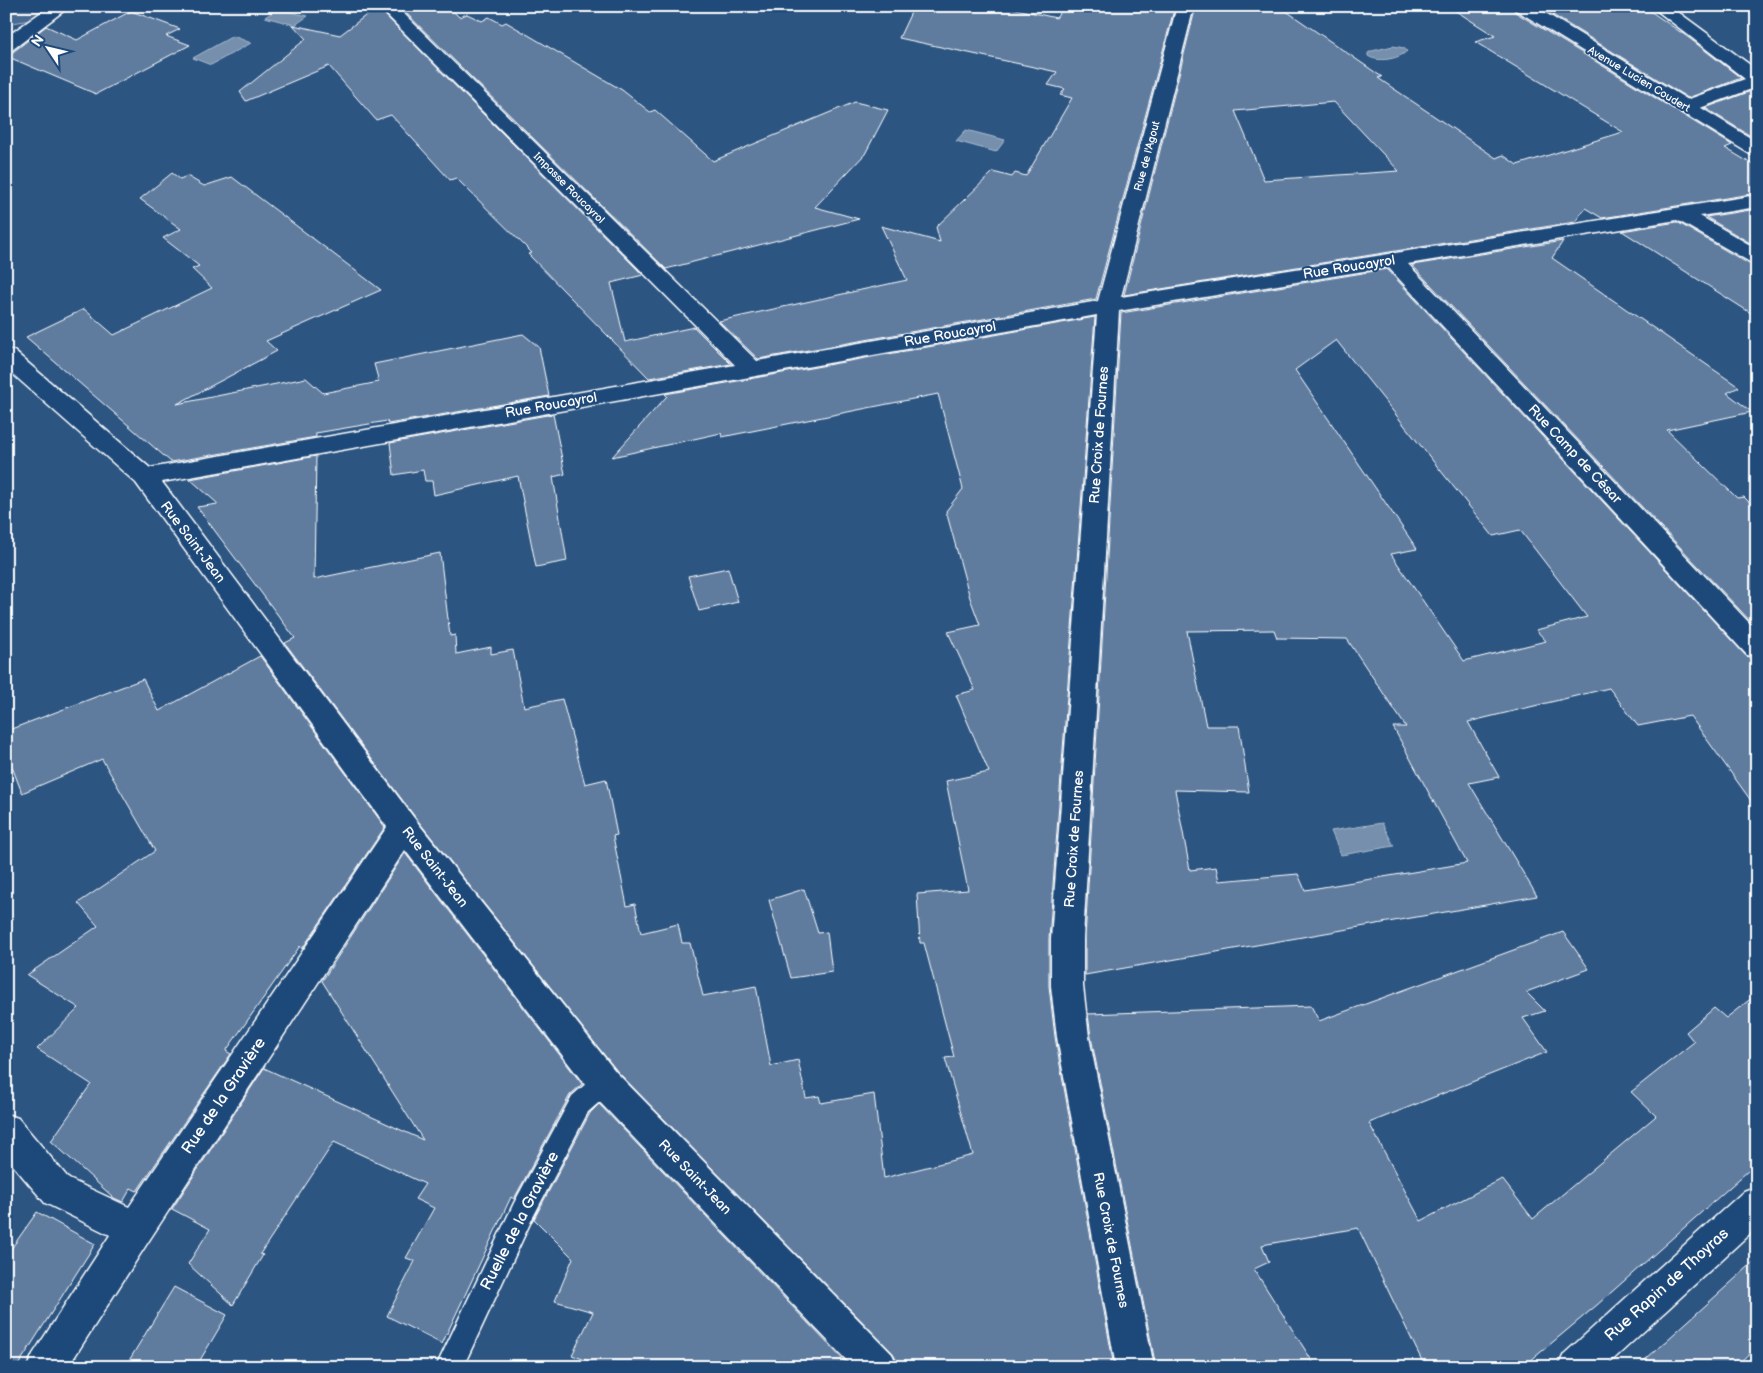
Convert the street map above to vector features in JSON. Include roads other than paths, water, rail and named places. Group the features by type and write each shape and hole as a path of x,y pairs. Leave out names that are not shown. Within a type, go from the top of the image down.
{"street":[{"path":"6,46 39,20 62,6"},
{"name":"Impasse Roucayrol","path":"386,6 752,369"},
{"name":"Rue de l'Agout","path":"1108,306 1186,6"},
{"name":"Avenue Lucien Coudert","path":"1522,6 1757,150"},
{"path":"1659,6 1757,80"},
{"path":"1685,107 1757,80"},
{"name":"Rue Roucayrol","path":"144,478 1108,306 1757,201"},
{"path":"1680,213 1757,258"},
{"name":"Rue Camp de César","path":"1393,260 1757,648"},
{"name":"Rue Croix de Fournes","path":"1108,306 1068,939 1067,986 1073,1037 1135,1367"},
{"name":"Rue Saint-Jean","path":"6,356 144,478 404,827 604,1083 879,1367"},
{"name":"Rue de la Gravière","path":"46,1367 134,1229 404,827"},
{"path":"6,1130 58,1191 134,1229"},
{"name":"Rue Rapin de Thoyras","path":"1577,1367 1757,1203"}],"lane":[{"name":"Ruelle de la Gravière","path":"449,1367 523,1211 580,1104 604,1083"}]}
